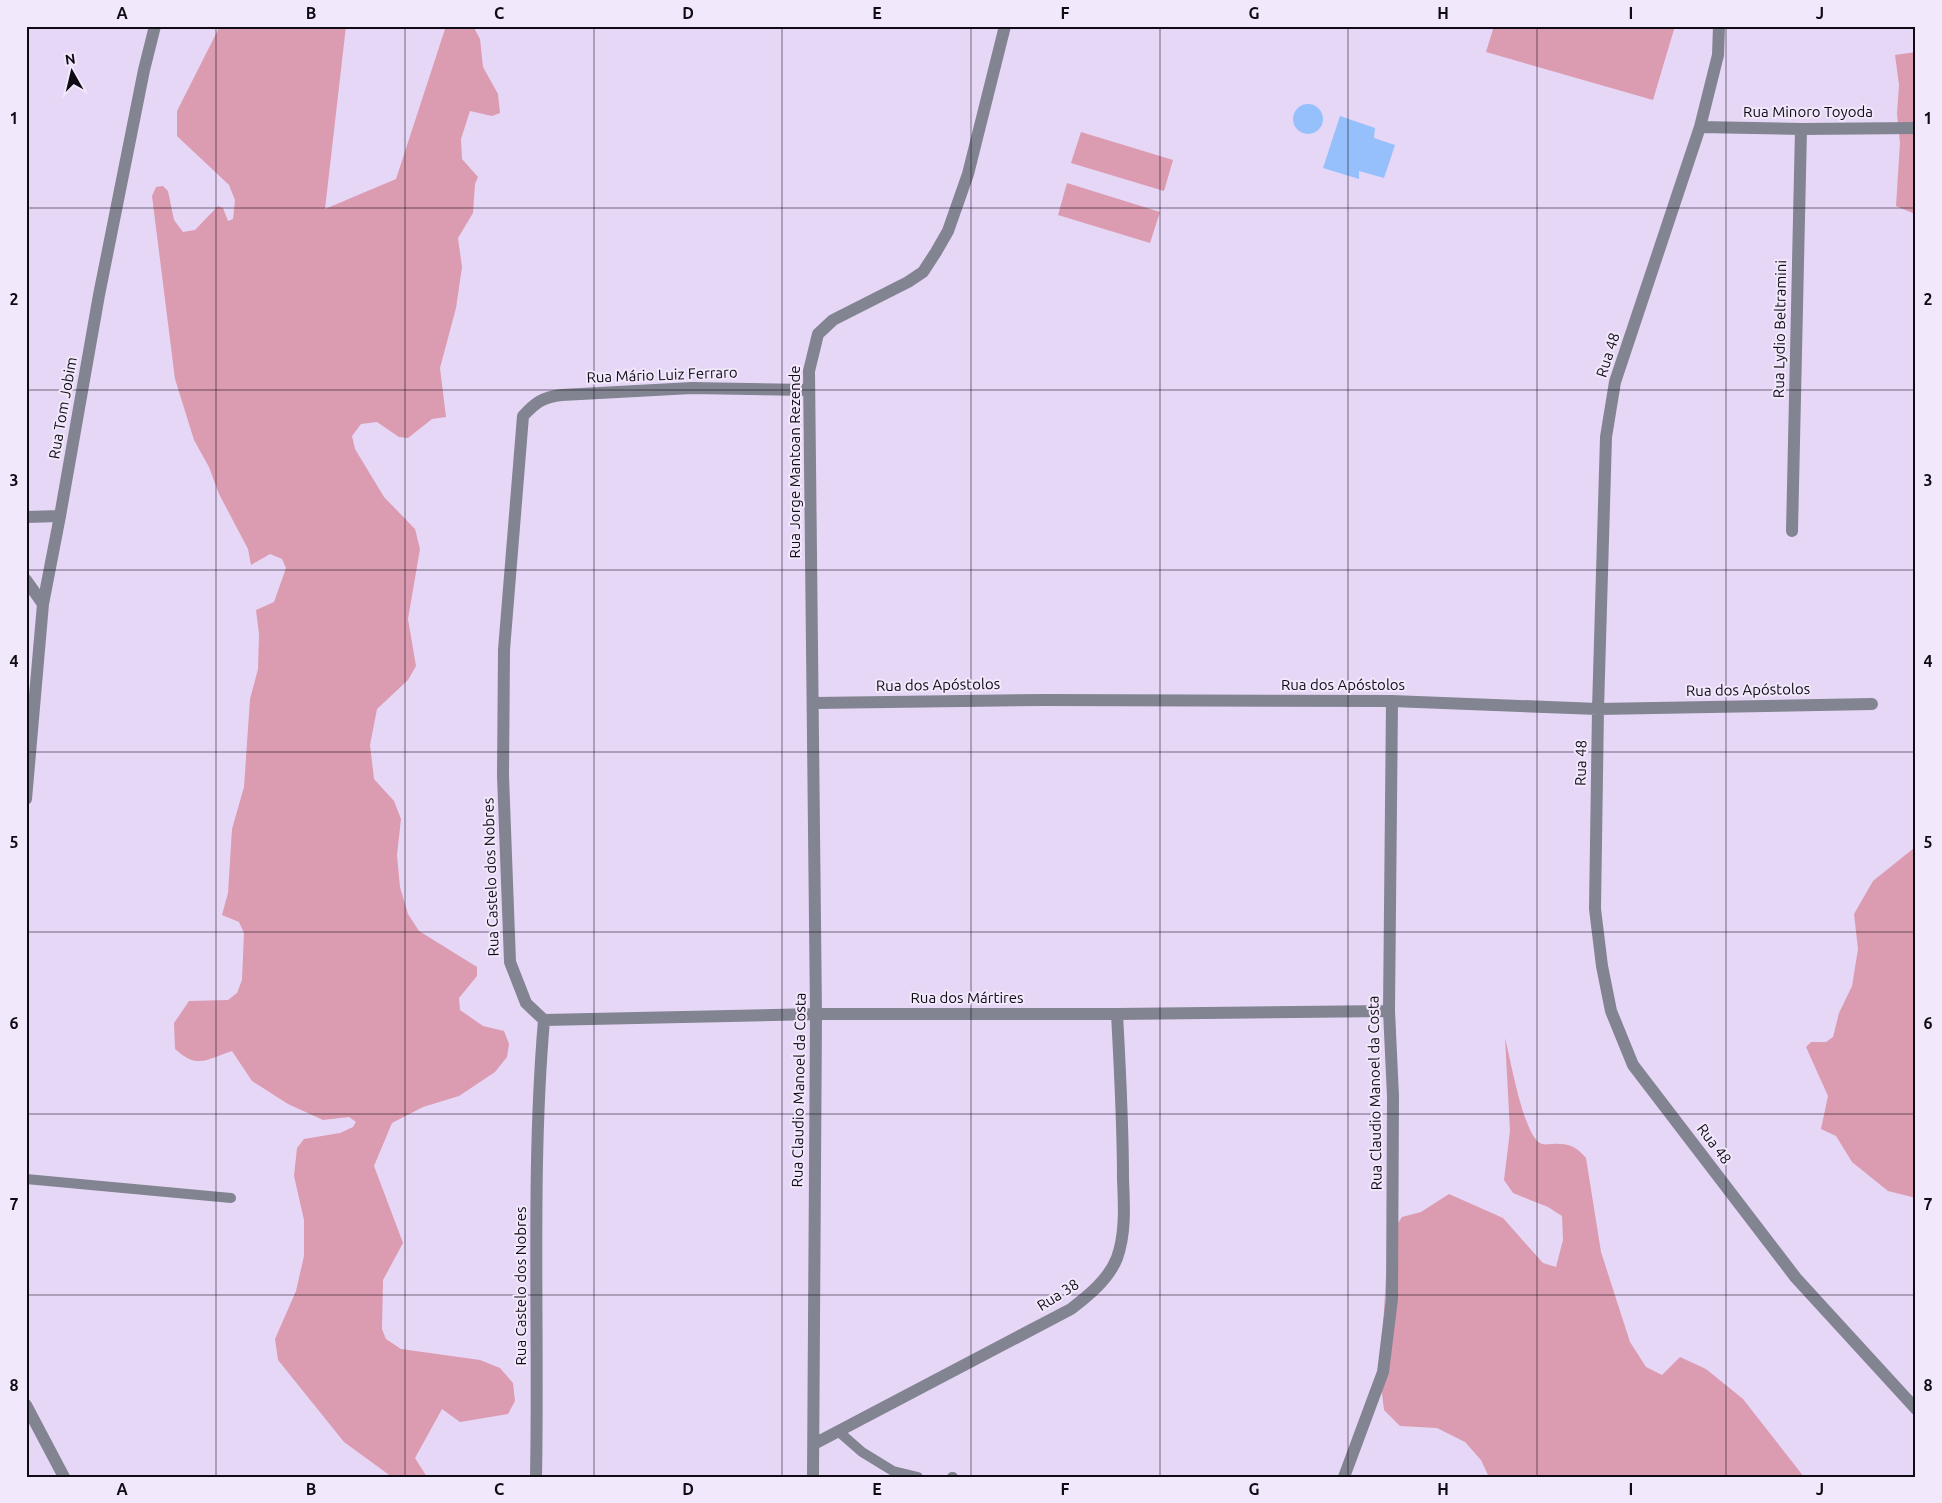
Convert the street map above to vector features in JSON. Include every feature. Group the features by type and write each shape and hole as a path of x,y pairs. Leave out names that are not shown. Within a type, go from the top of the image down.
{"street":[{"name":"Rua Tom Jobim","path":"26,799 43,604 101,286 144,70 155,26"},
{"name":"Rua Jorge Mantoan Rezende","path":"814,703 809,372 818,334 833,320 908,282 923,272 936,252 948,231 968,174 1005,26"},
{"name":"Rua 48","path":"1719,26 1718,56 1700,127 1616,382 1609,414 1604,462 1595,909 1602,966 1611,1012 1633,1065 1796,1278 1916,1409"},
{"name":"Rua Minoro Toyoda","path":"1700,127 1800,129 1916,128"},
{"name":"Rua Lydio Beltramini","path":"1792,530 1800,129"},
{"name":"Rua Mário Luiz Ferraro","path":"523,416 534,404 547,397 562,395 692,388 809,390"},
{"name":"Rua Castelo dos Nobres","path":"523,416 504,650 503,776 510,962 526,1003 544,1020 536,1156 536,1477"},
{"path":"26,517 60,516"},
{"path":"26,580 43,604"},
{"name":"Rua dos Apóstolos","path":"814,703 1044,700 1392,701 1598,708 1872,704"},
{"name":"Rua Claudio Manoel da Costa","path":"1344,1477 1382,1372 1392,1299 1393,1096 1389,1011 1392,701"},
{"name":"Rua Claudio Manoel da Costa","path":"813,1477 816,1014 814,703"},
{"name":"Rua dos Mártires","path":"544,1020 816,1014 1117,1014 1389,1011"},
{"name":"Rua 38","path":"814,1444 1071,1309 1092,1293 1106,1275 1117,1259 1124,1222 1123,1111 1117,1014"},
{"path":"26,1404 64,1477"}],"lane":[{"path":"26,1179 231,1198"},
{"path":"838,1431 862,1452 893,1470 918,1477"}],"shaded area":[{"path":"220,26 346,26 325,209 396,179 446,26 473,26 480,39 483,67 498,94 500,113 492,116 470,111 461,139 462,159 478,177 475,184 473,213 458,238 462,267 456,308 440,368 446,417 432,419 408,438 399,437 377,422 361,424 352,436 355,449 384,497 415,529 420,549 408,619 416,666 408,680 377,709 370,745 374,779 394,801 401,819 397,855 400,887 408,914 419,931 477,967 477,976 459,998 460,1010 483,1026 504,1031 509,1044 507,1057 495,1072 459,1096 423,1107 392,1123 374,1166 403,1243 383,1280 382,1329 386,1339 401,1349 480,1360 500,1368 513,1383 515,1401 508,1414 460,1422 442,1409 415,1458 427,1477 392,1477 344,1442 278,1360 275,1339 296,1291 304,1256 304,1220 294,1176 297,1148 304,1139 340,1133 353,1127 356,1122 349,1117 323,1120 288,1104 252,1081 232,1051 203,1061 197,1061 190,1059 175,1049 174,1023 189,1001 228,1000 237,993 242,980 244,933 239,922 222,915 228,893 232,829 244,787 250,699 258,669 259,634 256,610 274,602 286,568 282,559 270,554 251,565 248,549 219,494 209,467 194,440 175,379 152,196 156,187 163,186 168,191 174,220 183,232 195,230 218,206 223,208 228,221 233,219 235,200 229,185 177,136 177,111"},
{"path":"1494,26 1675,26 1653,100 1486,52"},
{"path":"1916,52 1915,214 1896,206 1900,143 1897,114 1899,85 1895,55"},
{"path":"1081,132 1173,160 1164,191 1071,163"},
{"path":"1067,183 1160,212 1150,243 1058,215"},
{"path":"1916,835 1916,1198 1888,1191 1852,1162 1836,1136 1821,1129 1828,1096 1806,1047 1811,1042 1826,1042 1833,1037 1839,1013 1852,986 1858,949 1854,914 1873,881 1914,848"},
{"path":"1505,1038 1524,1113 1535,1139 1542,1144 1572,1146 1586,1158 1601,1252 1630,1342 1646,1367 1662,1375 1680,1357 1706,1369 1743,1399 1804,1477 1489,1477 1481,1460 1465,1442 1437,1428 1400,1426 1384,1410 1380,1376 1387,1260 1393,1231 1402,1217 1421,1212 1449,1194 1503,1218 1543,1263 1556,1267 1563,1240 1562,1216 1548,1207 1513,1193 1504,1180 1510,1131"}],"water":[{"path":"1308,104 1314,105 1322,113 1322,125 1314,133 1308,134 1302,133 1294,125 1293,119 1294,113 1302,105"},
{"path":"1340,116 1375,128 1374,138 1395,145 1384,178 1359,171 1359,179 1323,168"}]}
